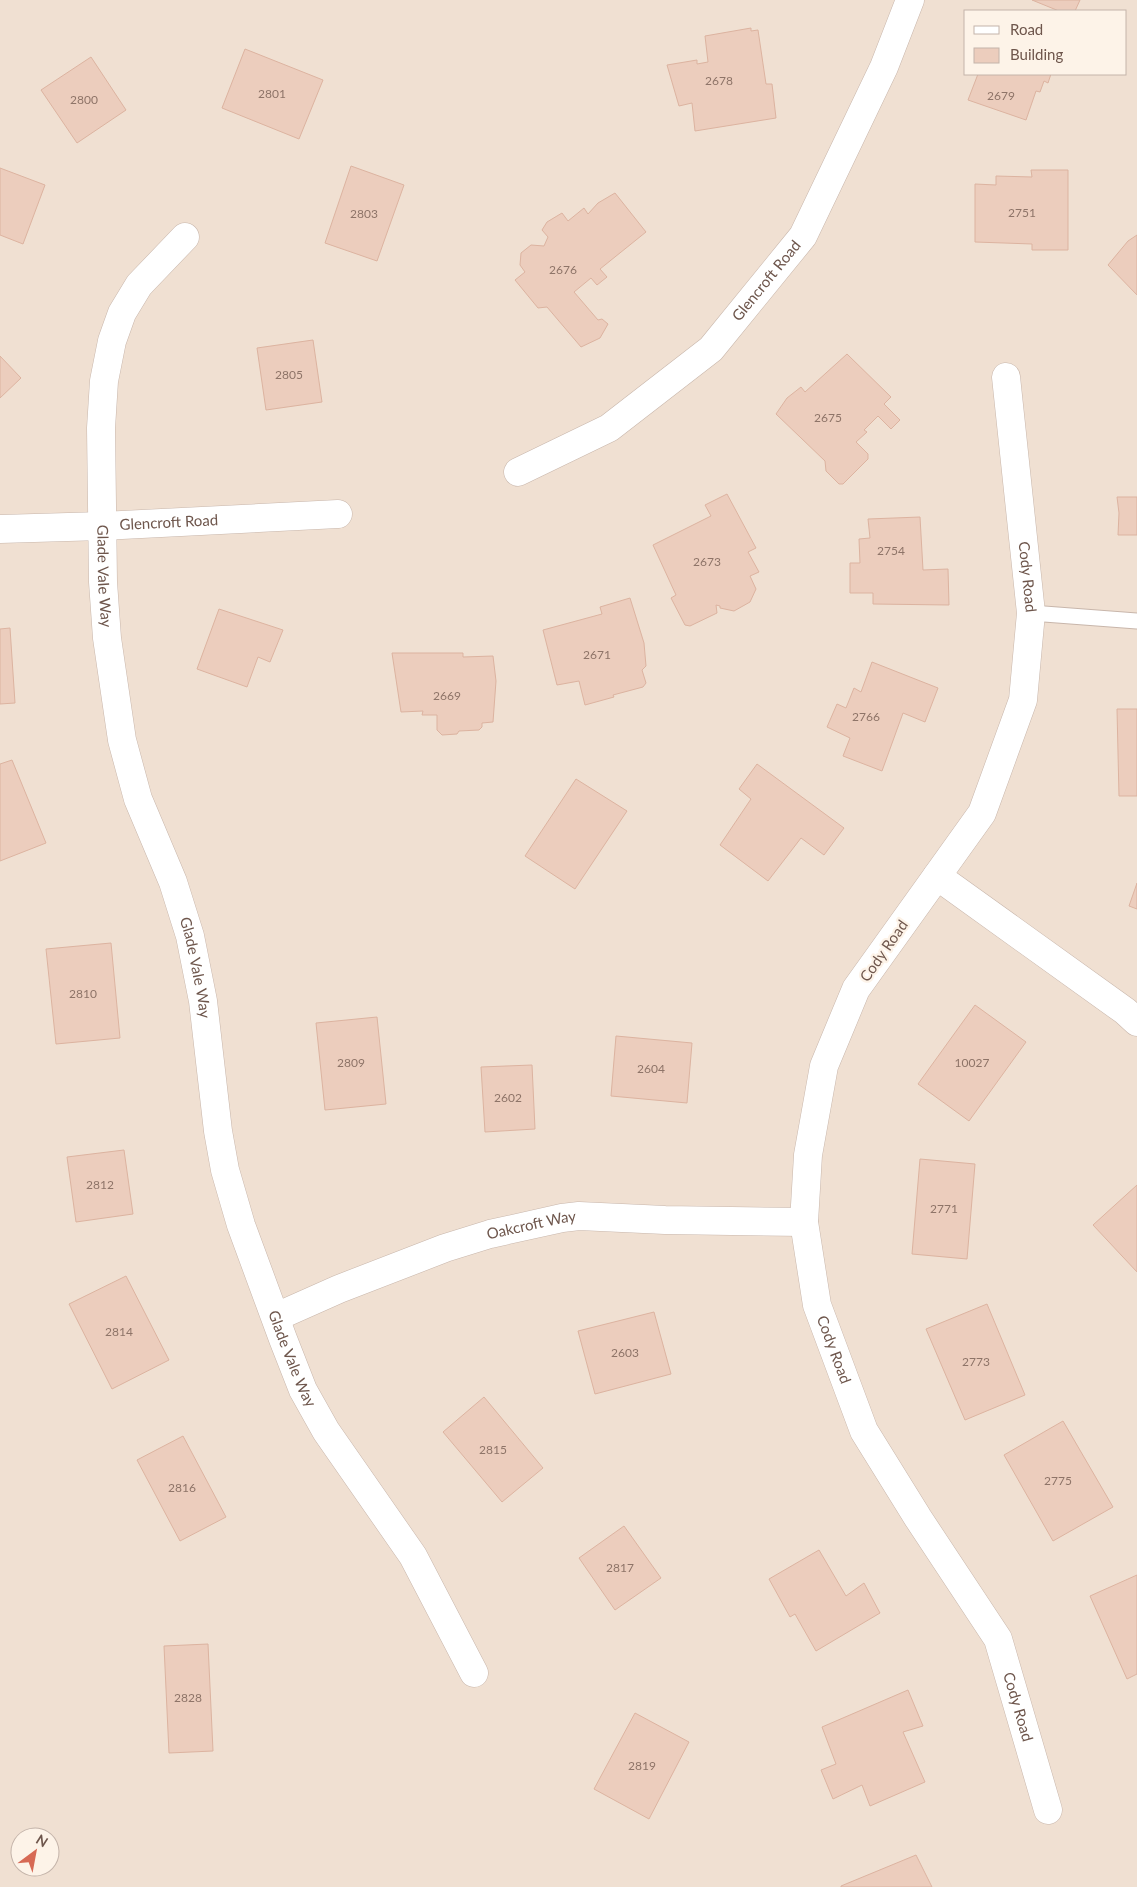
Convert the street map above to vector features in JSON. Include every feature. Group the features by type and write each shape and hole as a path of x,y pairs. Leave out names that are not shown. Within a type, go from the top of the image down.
{"street":[{"name":"Glencroft Road","path":"518,472 609,428 712,349 803,236 884,67 910,0"},
{"name":"Glade Vale Way","path":"184,237 139,285 122,313 112,341 104,381 101,413 103,582 107,638 122,740 138,800 173,882 190,936 203,1001 218,1131 241,1225 303,1390 326,1431 413,1556 474,1673"},
{"name":"Cody Road","path":"1006,377 1032,613 1023,700 982,814 856,989 824,1066 808,1155 804,1222 818,1305 864,1431 918,1518 998,1639 1048,1810"},
{"name":"Glencroft Road","path":"0,530 338,514"},
{"path":"937,876 1125,1011 1137,1022"},
{"name":"Oakcroft Way","path":"276,1318 339,1290 445,1248 490,1234 562,1218 579,1216 665,1220 804,1222"}],"lane":[{"path":"1032,613 1137,621"}],"shaded area":[{"path":"0,0 1137,0 1137,1887 0,1887"}],"building":[{"path":"1032,0 1080,0 1075,10 1057,10"},
{"path":"751,28 751,31 758,30 766,84 772,84 776,118 695,131 692,103 679,106 667,65 697,60 697,64 708,62 705,36"},
{"path":"245,49 323,80 299,139 222,108"},
{"path":"91,57 126,110 77,143 41,90"},
{"path":"978,75 1051,75 1048,83 1044,81 1040,92 1036,91 1026,120 968,100"},
{"path":"351,166 404,185 377,261 325,243"},
{"path":"0,168 45,185 23,244 0,235"},
{"path":"1031,170 1068,170 1068,250 1032,250 1032,244 975,242 975,184 996,185 996,176 1032,177"},
{"path":"615,193 646,232 600,269 607,277 597,285 591,278 574,292 598,320 602,319 608,324 600,338 581,347 547,307 538,308 515,280 525,272 520,265 521,253 531,245 544,246 548,237 542,230 547,222 562,213 568,221 584,208 588,214 598,203"},
{"path":"1137,235 1137,295 1108,265 1128,241"},
{"path":"313,340 322,402 266,410 257,348"},
{"path":"847,354 891,397 884,404 900,420 891,429 878,416 864,430 867,432 856,442 868,454 868,459 843,484 839,484 826,471 825,461 776,414 787,398 801,387 805,392"},
{"path":"0,356 21,378 0,398"},
{"path":"727,494 756,548 748,552 759,572 750,576 756,589 750,602 734,611 720,608 720,606 716,605 717,613 690,626 685,625 671,598 676,595 653,545 711,516 705,505"},
{"path":"1117,497 1137,497 1137,535 1118,535 1119,513"},
{"path":"920,517 923,570 948,569 949,605 873,604 873,593 850,593 850,563 860,563 859,539 870,538 868,519"},
{"path":"630,598 644,643 646,666 642,670 646,683 643,687 585,705 579,681 557,685 543,630 602,614 600,607"},
{"path":"219,609 283,630 270,662 258,657 247,687 197,669"},
{"path":"10,628 15,703 0,704 0,629"},
{"path":"392,653 463,653 463,657 493,656 496,681 493,722 482,723 482,727 479,730 459,731 457,734 442,735 437,730 437,715 422,715 423,711 401,712"},
{"path":"872,662 938,688 925,722 903,713 882,771 843,756 850,738 827,727 837,704 846,708 854,688 861,692"},
{"path":"1117,709 1137,709 1137,796 1119,796"},
{"path":"12,760 46,843 0,861 0,764"},
{"path":"757,764 844,828 824,855 801,838 768,881 720,845 751,799 739,789"},
{"path":"576,779 627,811 575,889 525,856"},
{"path":"1137,883 1137,909 1129,906"},
{"path":"111,943 120,1038 56,1044 46,949"},
{"path":"975,1005 1026,1042 969,1121 918,1084"},
{"path":"377,1017 386,1104 325,1110 316,1023"},
{"path":"616,1036 692,1043 687,1103 611,1096"},
{"path":"532,1065 535,1129 485,1132 481,1067"},
{"path":"124,1150 133,1214 76,1222 67,1157"},
{"path":"920,1159 975,1164 967,1259 912,1254"},
{"path":"1137,1185 1137,1272 1093,1225"},
{"path":"126,1276 169,1360 112,1389 69,1304"},
{"path":"987,1304 1025,1395 965,1420 926,1329"},
{"path":"654,1312 671,1374 595,1394 578,1331"},
{"path":"484,1397 543,1468 502,1502 443,1432"},
{"path":"1063,1421 1113,1507 1053,1541 1004,1455"},
{"path":"183,1436 226,1517 180,1541 137,1460"},
{"path":"624,1526 661,1578 615,1610 579,1558"},
{"path":"819,1550 846,1596 864,1583 880,1613 816,1651 795,1614 790,1617 769,1579"},
{"path":"1137,1575 1137,1674 1127,1679 1090,1596"},
{"path":"208,1644 213,1751 169,1753 164,1646"},
{"path":"908,1690 923,1726 903,1732 925,1782 870,1806 862,1785 833,1799 821,1770 836,1764 822,1727"},
{"path":"635,1713 689,1742 649,1819 594,1789"},
{"path":"916,1855 932,1887 841,1887 841,1886"}]}
